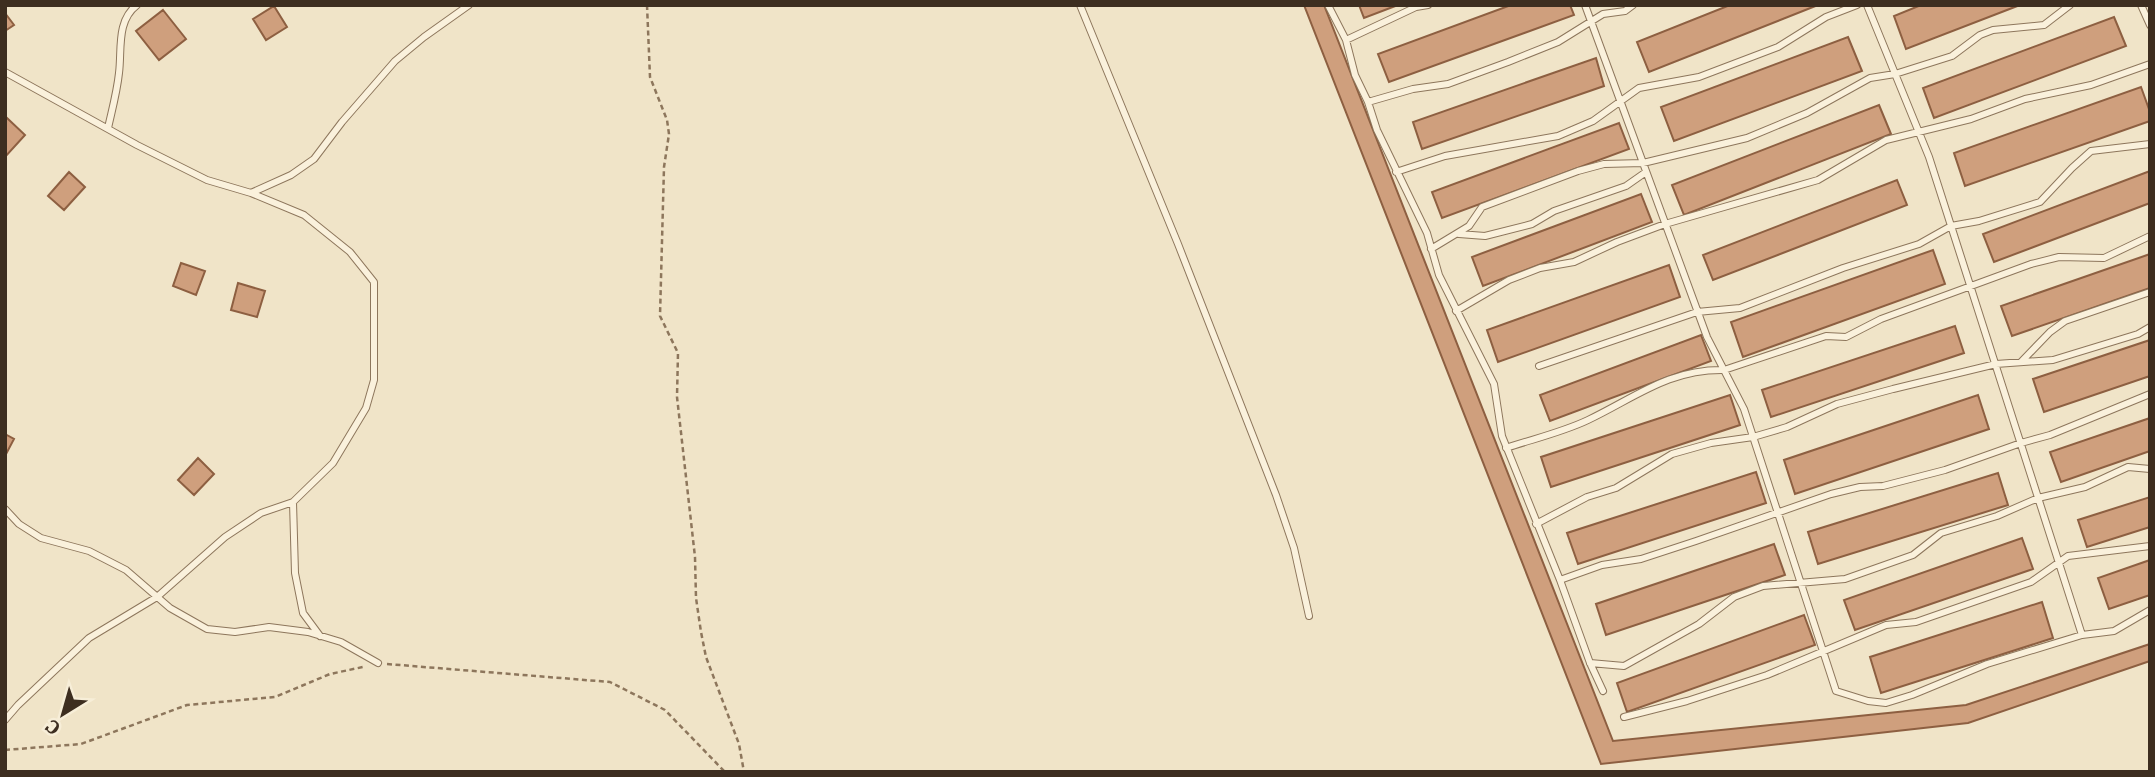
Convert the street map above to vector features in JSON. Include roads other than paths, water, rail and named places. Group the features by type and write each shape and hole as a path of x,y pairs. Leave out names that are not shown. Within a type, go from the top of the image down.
{"lane":[{"path":"107,128 119,72 121,32 130,10 136,5"},
{"path":"251,193 291,176 314,159 395,61 469,5"},
{"path":"1080,5 1178,244 1276,495 1294,548 1309,616"},
{"path":"1328,5 1346,40 1355,75 1377,130 1427,233 1439,275 1494,384 1506,448 1603,691"},
{"path":"1346,40 1416,7 1428,5"},
{"path":"1585,5 1697,312 1744,409 1836,691 1868,701 1886,703 1987,664 2082,635 2114,631 2150,610"},
{"path":"1368,102 1413,89 1448,84 1496,67 1558,42 1603,14 1625,12 1633,5"},
{"path":"1396,172 1445,156 1558,136 1593,121 1639,88 1699,77 1778,47 1826,17 1857,5"},
{"path":"1867,5 1919,131 2082,635"},
{"path":"1432,250 1469,226 1482,207 1493,202 1604,164 1643,163 1747,138 1807,113 1870,78 1895,74 1952,56 1980,35 1993,30 2045,25 2070,5"},
{"path":"2141,5 2150,25"},
{"path":"1456,311 1508,280 1540,268 1574,262 1665,224 1818,180 1886,140 1971,119 2025,99 2091,85 2150,64"},
{"path":"5,72 207,180 251,193 304,215 349,252 374,282 374,380 366,408 333,463 293,502 261,513 225,537 157,597 89,638 5,720"},
{"path":"1539,366 1697,312 1740,308 1843,268 1919,244 1951,226 1979,221 2039,202 2091,152 2150,144"},
{"path":"1456,234 1485,236 1532,224 1554,211 1626,186 1646,172"},
{"path":"1506,448 1586,421 1649,386 1679,375 1724,370 1826,336 1846,337 1881,319 2031,264 2059,257 2104,258 2150,236"},
{"path":"2021,362 2050,332 2066,321 2150,292"},
{"path":"1536,524 1587,497 1616,488 1672,454 1711,443 1754,437 1787,427 1837,404 1996,365 2053,360 2088,351 2138,334 2150,327"},
{"path":"1560,580 1602,565 1641,559 1831,494 1860,487 1883,486 1945,470 2050,435 2150,394"},
{"path":"1590,663 1624,666 1699,624 1734,597 1763,586 1845,579 1913,555 1941,533 1997,516 2038,498 2085,486 2128,467 2150,469"},
{"path":"293,502 295,573 303,613 320,636"},
{"path":"5,509 19,524 41,538 89,551 126,570 170,608 207,629 235,632 269,627 320,636 341,642 378,663"},
{"path":"1624,717 1687,701 1767,675 1886,625 1916,622 2031,582 2068,556 2150,546"}]}
